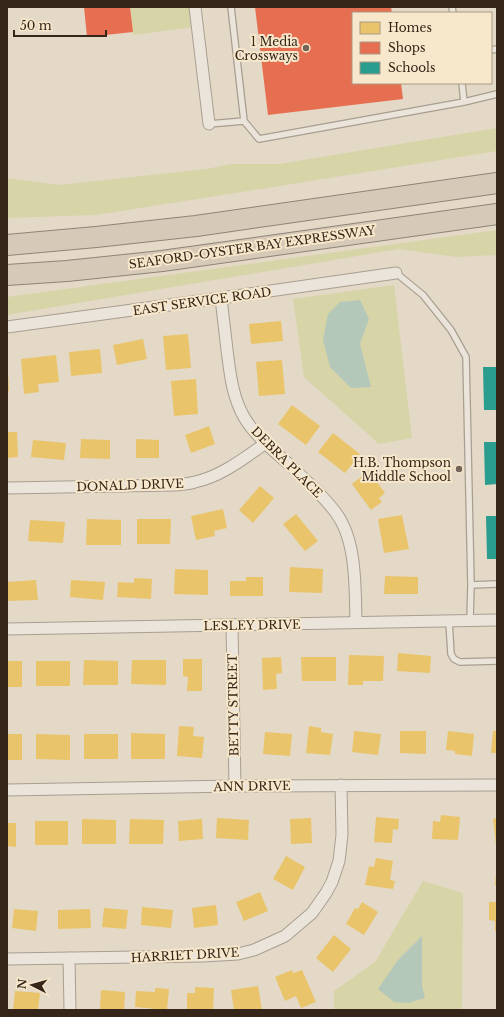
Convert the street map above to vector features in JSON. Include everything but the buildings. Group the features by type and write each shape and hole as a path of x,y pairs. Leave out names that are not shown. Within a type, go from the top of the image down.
{"highway":[{"path":"7,245 196,226 497,184"},
{"name":"SEAFORD-OYSTER BAY EXPRESSWAY","path":"7,275 67,271 162,261 497,214"}],"street":[{"path":"195,7 209,124"},
{"name":"EAST SERVICE ROAD","path":"7,327 396,273"},
{"name":"DEBRA PLACE","path":"221,298 230,376 235,399 244,418 254,431 317,491 337,514 343,525 352,555 356,622"},
{"name":"DONALD DRIVE","path":"7,488 176,485 195,482 214,476 266,443"},
{"name":"LESLEY DRIVE","path":"7,629 497,620"},
{"name":"BETTY STREET","path":"232,625 235,786"},
{"name":"HARRIET DRIVE","path":"7,959 203,956 238,954 254,950 285,936 312,913 332,882 339,861 342,835 341,785"},
{"name":"ANN DRIVE","path":"7,790 235,786 497,785"},
{"path":"69,958 70,1010"}],"lane":[{"path":"231,7 244,121 259,139 464,102 497,94"},
{"path":"462,84 464,102"},
{"path":"209,124 244,121"},
{"path":"396,273 423,295 451,330 466,357 472,584 470,620"},
{"path":"472,584 497,584"},
{"path":"449,621 451,654 454,659 460,662 497,661"}],"shaded area":[{"path":"130,7 192,7 194,27 133,35"},
{"path":"497,128 497,151 96,215 7,218 7,178 59,185 206,169 231,164 279,164"},
{"path":"497,230 497,255 456,257 399,249 7,315 7,297"},
{"path":"394,285 412,438 379,444 304,377 293,299"},
{"path":"360,300 369,319 360,344 371,387 351,388 330,367 323,340 328,314 340,302"},
{"path":"423,881 463,893 462,1010 334,1010 334,991 375,962"},
{"path":"422,936 422,986 425,998 408,1003 394,1002 378,989 398,960"}],"place":[{"name":"1 Media Crossways","path":"306,48"},
{"name":"H.B. Thompson Middle School","path":"459,469"}]}
